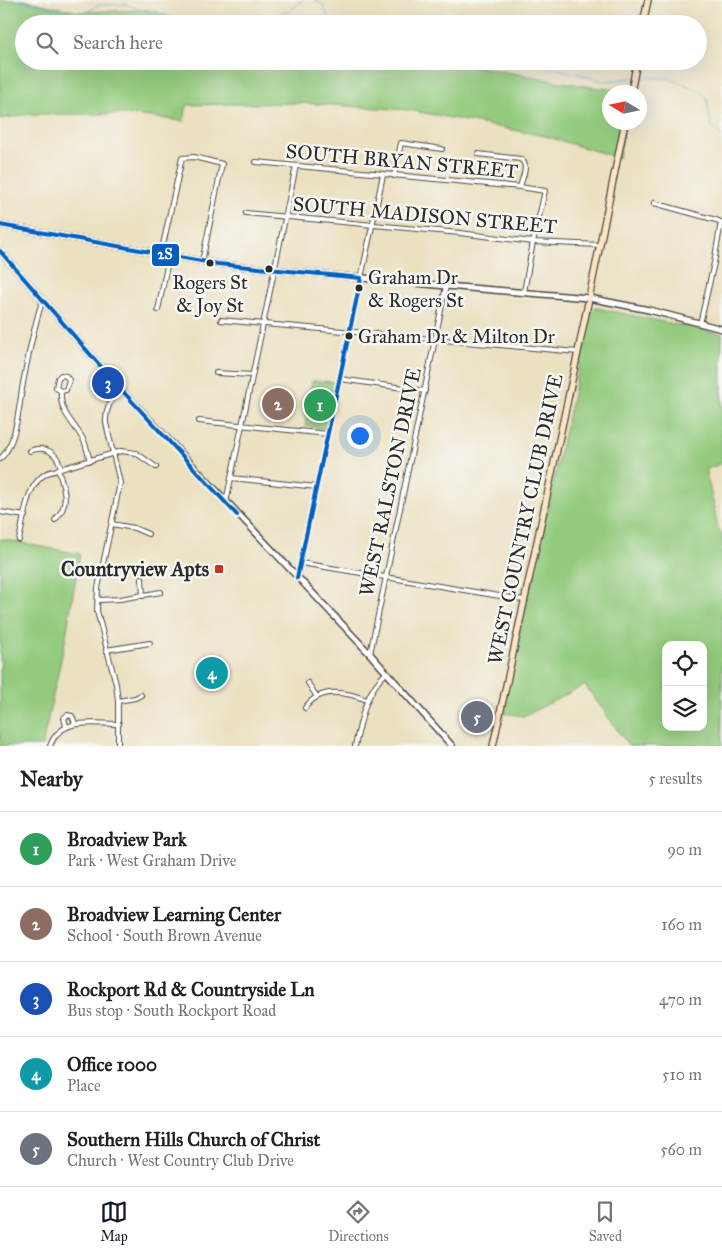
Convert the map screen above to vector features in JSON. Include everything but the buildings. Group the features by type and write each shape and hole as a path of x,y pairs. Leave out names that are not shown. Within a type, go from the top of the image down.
{"main road":[{"path":"645,15 648,0"},
{"path":"633,85 636,70"},
{"name":"WEST COUNTRY CLUB DRIVE","path":"493,746 578,352 623,130"}],"street":[{"path":"394,176 401,143 442,149"},
{"path":"478,154 524,161 526,165 520,187"},
{"path":"161,254 182,158 194,157 222,164 202,262"},
{"name":"SOUTH BRYAN STREET","path":"256,162 545,191 533,242"},
{"path":"226,502 296,166"},
{"path":"298,578 382,175"},
{"path":"654,204 721,222 700,324"},
{"name":"SOUTH MADISON STREET","path":"246,213 533,242 600,245"},
{"path":"0,225 202,262 589,298 649,310 722,329"},
{"path":"524,292 533,242"},
{"path":"1,254 120,387 370,654 452,746"},
{"path":"158,310 169,256"},
{"name":"WEST RALSTON DRIVE","path":"370,654 446,286"},
{"path":"0,459 8,450 15,427 23,380 43,299"},
{"path":"221,320 578,352"},
{"path":"216,373 252,375"},
{"path":"61,375 66,376 69,380 67,389 61,391 56,388 58,378 61,375"},
{"path":"340,380 424,391"},
{"path":"118,746 118,701 99,619 98,600 120,483 106,423 106,414 111,399 120,387"},
{"path":"61,391 60,398 63,410 84,442 90,461"},
{"path":"199,421 328,434"},
{"path":"30,451 39,448 50,450 57,457 65,499 62,513 55,520"},
{"path":"19,540 30,491 34,483 43,475 60,468 121,451 133,452 143,456 156,466"},
{"path":"231,478 317,487"},
{"path":"0,512 25,516"},
{"path":"112,524 134,528 148,534"},
{"path":"301,563 524,600"},
{"path":"142,578 143,596"},
{"path":"98,600 120,599 161,592"},
{"path":"106,650 150,642"},
{"path":"355,746 367,700 375,684 386,673"},
{"path":"308,683 316,698"},
{"path":"306,708 316,698 328,693 342,692 367,700"},
{"path":"118,701 141,695"},
{"path":"66,726 64,720 67,715 72,716 75,723"},
{"path":"50,746 56,735 66,726 75,723 119,724"}],"green space":[{"path":"0,0 23,0 78,12 149,10 165,15 15,15 15,70 496,70 602,88 602,130 624,130 619,158 545,136 409,110 301,103 187,105 184,121 125,114 30,114 0,119"},
{"path":"596,308 722,334 722,463 707,469 707,477 718,529 722,534 722,746 629,746 585,685 524,716 502,713 591,313"},
{"path":"312,381 337,382 326,429 305,426"},
{"path":"0,539 80,554 65,641 42,746 0,746"}],"waterway":[{"path":"16,0 56,9 71,15"},
{"path":"280,15 282,12 290,12 303,0"},
{"path":"315,0 324,6 327,15"},
{"path":"84,15 99,5 125,4 158,15"},
{"path":"562,70 604,81 632,78"},
{"path":"636,77 668,78 700,91 707,99 711,125 722,137"}],"transit line":[{"name":"2S","path":"0,225 218,264 361,278 297,578"},
{"name":"2S","path":"0,251 117,385 237,515"}],"place":[{"name":"Rogers St & Joy St","path":"210,263"},
{"name":"Graham Dr & Rogers St","path":"359,288"},
{"name":"Graham Dr & Milton Dr","path":"349,336"},
{"name":"Rockport Rd & Countryside Ln","path":"108,383"},
{"name":"Broadview Learning Center","path":"278,404"},
{"name":"Broadview Park","path":"320,405"},
{"name":"Countryview Apts","path":"219,569"},
{"name":"Office 1000","path":"212,673"},
{"name":"Southern Hills Church of Christ","path":"477,717"}]}
